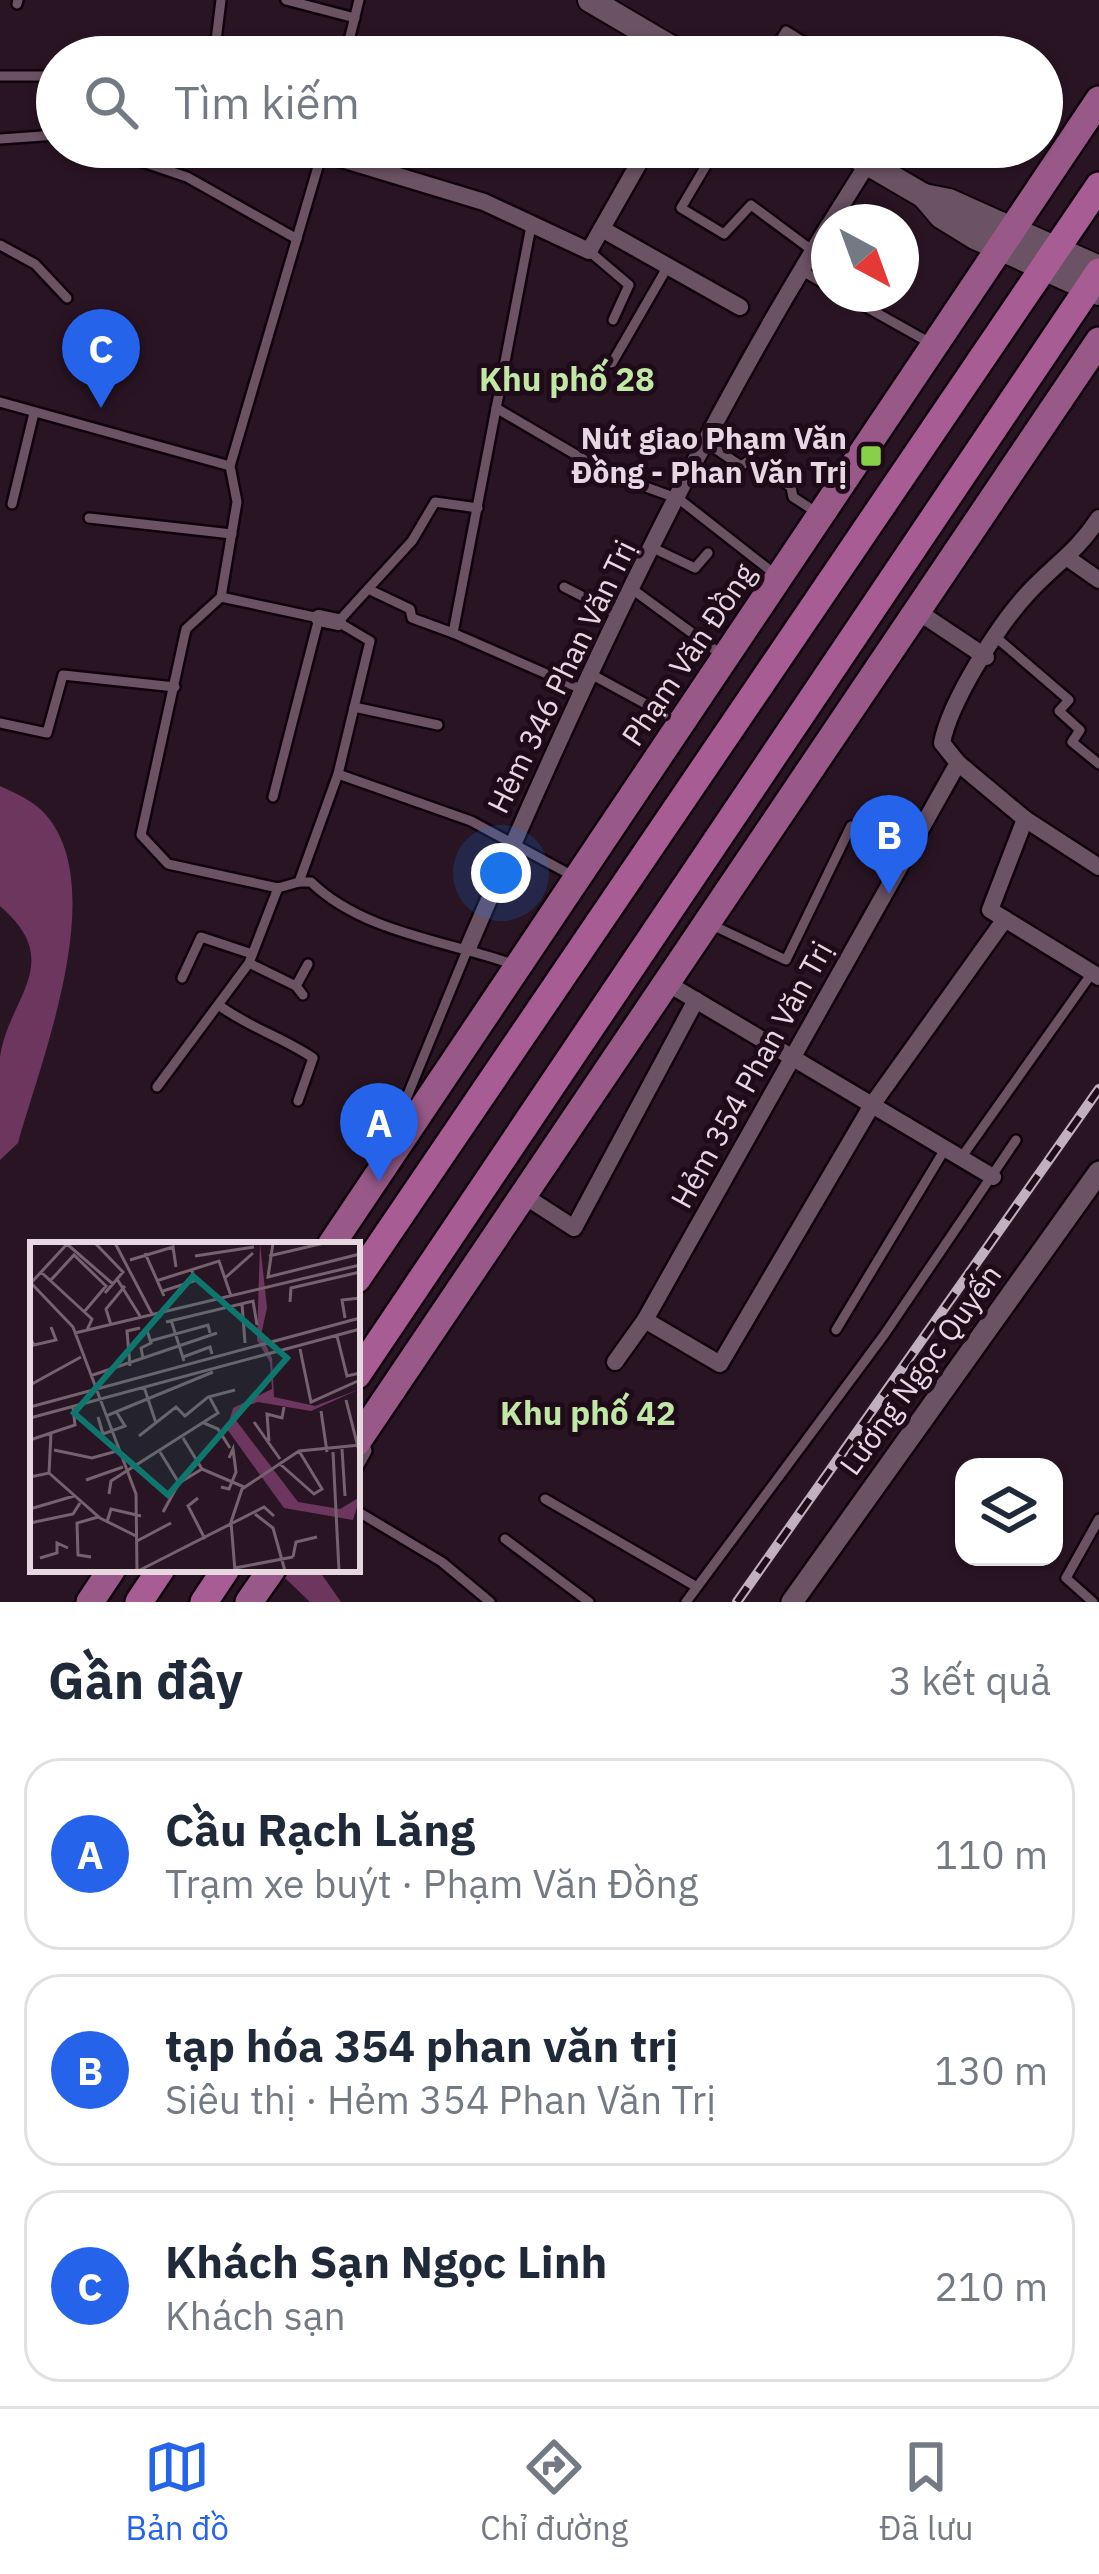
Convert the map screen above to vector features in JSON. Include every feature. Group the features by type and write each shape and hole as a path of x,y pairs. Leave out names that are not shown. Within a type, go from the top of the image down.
{"highway":[{"path":"360,1275 1099,186"},
{"path":"360,1371 1096,280"},
{"path":"139,1602 159,1572"},
{"path":"204,1602 224,1572"}],"main road":[{"path":"590,0 652,36"},
{"name":"Phạm Văn Đồng","path":"1063,155 1099,100"},
{"path":"876,168 924,196 940,216 1008,240 1096,280"},
{"name":"Phạm Văn Đồng","path":"333,1242 1055,168"},
{"path":"360,1438 1099,340"},
{"path":"917,542 950,562"},
{"path":"494,1172 523,1195"},
{"path":"90,1602 110,1572"},
{"path":"249,1602 270,1572"}],"street":[{"path":"377,168 532,220 589,251 636,168"},
{"name":"Hẻm 346 Phan Văn Trị","path":"842,204 865,168"},
{"path":"602,229 740,307"},
{"name":"Hẻm 346 Phan Văn Trị","path":"468,948 585,681 707,443 811,255"},
{"path":"1099,518 1069,559 1028,592 947,717 942,743 958,763 1025,819 1099,867"},
{"path":"1069,559 1099,580"},
{"path":"917,610 986,657"},
{"name":"Hẻm 354 Phan Văn Trị","path":"615,1362 645,1320 958,763"},
{"path":"1025,819 990,910 1096,975"},
{"path":"645,1320 720,1364 872,1105 1005,920"},
{"path":"667,983 992,1177"},
{"path":"523,1195 574,1228 696,1000"},
{"name":"Lương Ngọc Quyến","path":"796,1600 1099,1172"}],"lane":[{"path":"217,36 221,0"},
{"path":"286,0 355,18"},
{"path":"350,36 358,0"},
{"path":"0,76 36,76"},
{"path":"0,139 36,136"},
{"path":"161,168 188,177 297,239"},
{"path":"318,168 230,466 237,502 221,597 186,628 141,836 168,864 278,888 311,882 326,897 388,927 518,967"},
{"path":"705,168 681,208 724,234 751,205 811,250"},
{"path":"453,633 532,220"},
{"path":"0,245 35,264 67,298"},
{"path":"589,251 629,285 613,320"},
{"path":"612,363 668,266"},
{"path":"802,271 811,276"},
{"path":"876,312 937,346"},
{"path":"0,402 230,466"},
{"path":"496,408 607,473 679,499 780,578"},
{"path":"13,504 34,413"},
{"path":"707,443 741,466 751,460 822,516"},
{"path":"273,797 328,620 368,589 412,541 435,502 478,508"},
{"path":"89,518 232,534"},
{"path":"653,548 695,568 708,554"},
{"path":"564,587 619,615"},
{"path":"368,589 410,609 412,618 585,681 682,724"},
{"path":"632,589 726,658"},
{"path":"221,597 328,620 370,641 338,774 299,882"},
{"path":"998,639 1070,700 1059,711 1080,730 1072,742 1099,764"},
{"path":"0,723 47,734 63,675 176,687"},
{"path":"354,707 438,724"},
{"path":"338,774 513,842 578,879"},
{"path":"707,923 787,960 850,826"},
{"path":"157,1088 250,958 278,888"},
{"path":"182,978 201,937 250,958 300,990 308,964"},
{"name":"Hẻm 346 Phan Văn Trị","path":"382,1169 394,1121 468,948"},
{"path":"836,1330 953,1154 1096,975"},
{"path":"220,1006 254,1031 284,1039 313,1058 298,1102"},
{"path":"686,1602 1016,1140"},
{"path":"544,1499 697,1588"},
{"path":"360,1513 442,1562 490,1602"},
{"path":"1093,1602 1066,1577 1099,1519"},
{"path":"506,1539 589,1602"}],"shaded area":[{"path":"0,786 46,815 64,847 72,886 65,976 54,1022 18,1143 0,1160 0,1057 31,963 29,945 19,926 0,906"},
{"path":"273,1572 320,1572 341,1602 310,1602"}],"railway":[{"path":"737,1602 1099,1089"}],"place":[{"name":"Khách Sạn Ngọc Linh","path":"101,408"},
{"name":"Nút giao Phạm Văn Đồng - Phan Văn Trị","path":"871,456"},
{"name":"tạp hóa 354 phan văn trị","path":"889,894"},
{"name":"Cầu Rạch Lăng","path":"379,1182"}],"district":[{"name":"Khu phố 28","path":"567,379"},
{"name":"Khu phố 42","path":"588,1413"}]}
